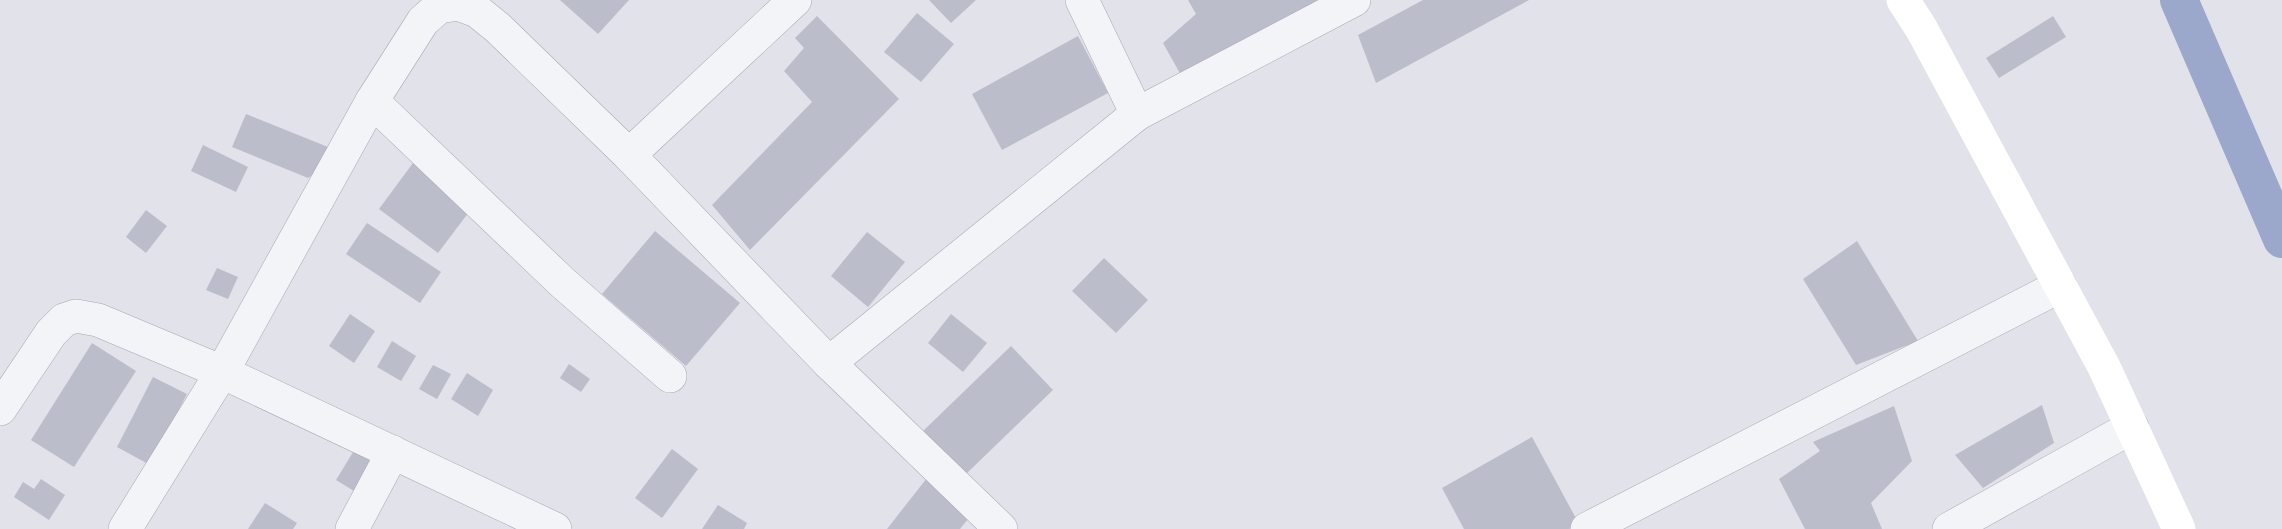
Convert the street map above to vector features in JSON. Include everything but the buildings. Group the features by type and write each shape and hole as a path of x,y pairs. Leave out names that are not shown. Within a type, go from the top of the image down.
{"main road":[{"path":"1903,0 1921,28 2104,367 2180,529"}],"street":[{"path":"629,155 795,0"},
{"path":"1082,0 1137,114"},
{"path":"829,363 1137,114 1354,0"},
{"path":"125,529 222,372 372,101 423,21 440,7 460,2 477,11 498,28 629,155 829,363 1001,529"},
{"path":"372,101 564,283 670,376"},
{"path":"1587,529 2060,286"},
{"path":"0,409 51,333 64,320 76,315 98,320 222,372 393,452 540,525"},
{"path":"1949,529 2132,427"},
{"path":"352,529 393,452"}],"waterway":[{"path":"2179,0 2282,239"}]}
